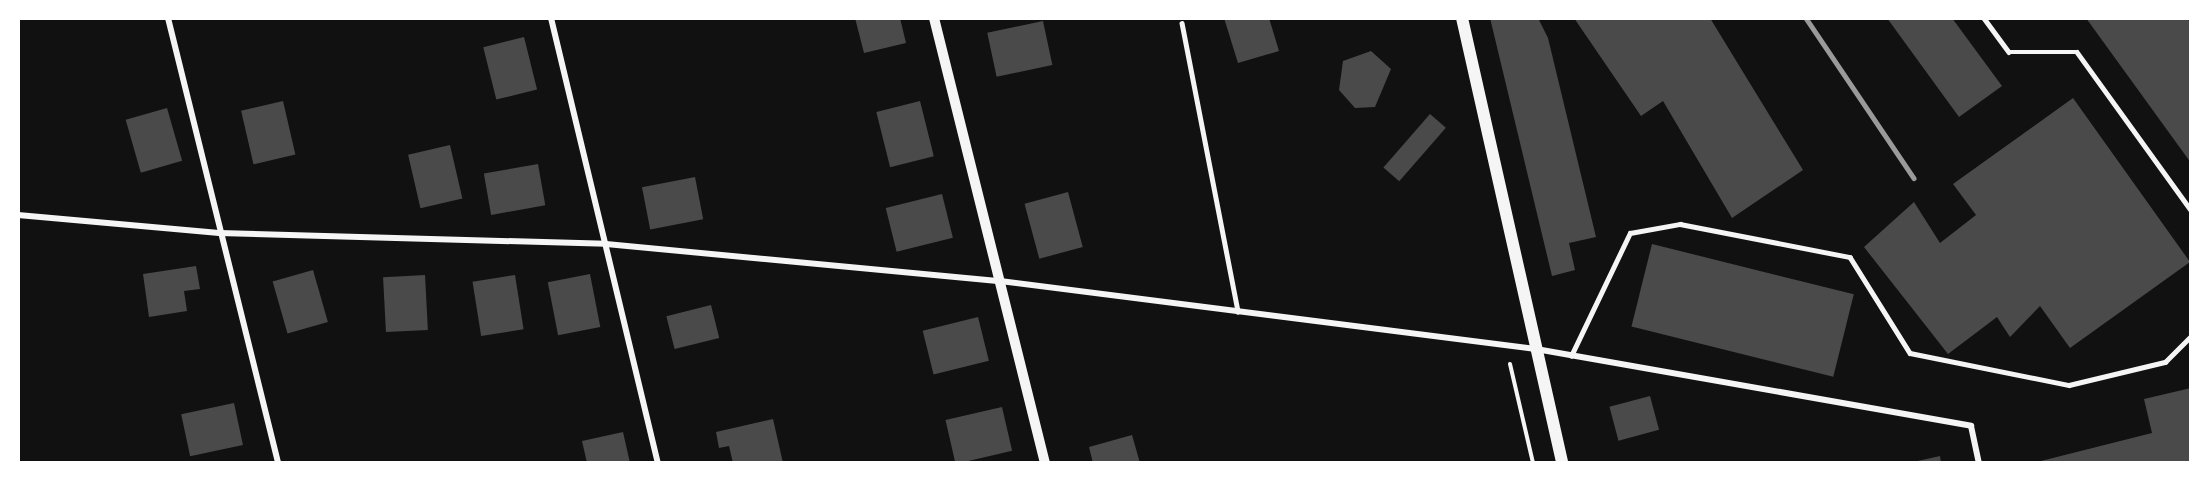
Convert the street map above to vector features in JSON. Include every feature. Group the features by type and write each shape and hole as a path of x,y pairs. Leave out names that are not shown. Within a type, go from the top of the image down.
{"main road":[{"path":"1462,18 1562,463"}],"street":[{"path":"168,18 219,233 278,463"},
{"path":"551,18 658,463"},
{"path":"934,18 1045,463"},
{"path":"18,215 219,233 606,244 1000,281 1536,349 1971,426 1979,463"}],"lane":[{"path":"1984,18 2009,52 2077,52 2191,210"},
{"path":"1182,23 1238,312"},
{"path":"1571,356 1629,233 1680,224 1850,257 1910,353 2069,385 2165,362 2191,336"}],"path":[{"path":"1505,345 1533,463"}],"building":[{"path":"855,18 900,18 906,43 864,53"},
{"path":"1224,18 1269,18 1279,51 1238,63"},
{"path":"1490,18 1538,18 1548,38 1596,237 1569,243 1575,270 1552,276"},
{"path":"1574,18 1710,18 1803,170 1732,218 1663,101 1641,116"},
{"path":"1887,18 1952,18 2002,86 1959,117"},
{"path":"2086,18 2187,18 2191,24 2191,163"},
{"path":"1043,21 1052,65 997,77 987,33"},
{"path":"524,37 537,89 496,100 483,47"},
{"path":"1371,51 1391,69 1375,107 1355,108 1339,90 1343,61"},
{"path":"2073,98 2190,262 2070,348 2040,306 2010,337 1997,317 1948,354 1864,247 1914,202 1940,243 1976,215 1953,184"},
{"path":"283,101 295,155 253,164 241,111"},
{"path":"920,101 934,156 890,167 876,112"},
{"path":"167,108 182,161 141,173 126,120"},
{"path":"1430,114 1446,128 1399,181 1383,168"},
{"path":"450,145 462,199 420,208 408,155"},
{"path":"538,164 545,205 491,215 484,174"},
{"path":"695,177 703,219 650,230 642,187"},
{"path":"1068,192 1083,247 1039,259 1025,204"},
{"path":"942,194 953,238 897,252 886,208"},
{"path":"1652,244 1854,294 1833,377 1631,326"},
{"path":"196,266 200,289 184,291 187,311 149,317 143,274"},
{"path":"313,270 328,322 288,333 273,282"},
{"path":"590,274 600,327 558,335 548,282"},
{"path":"425,275 428,330 386,332 383,277"},
{"path":"515,275 524,329 481,336 473,282"},
{"path":"711,305 719,338 675,349 666,316"},
{"path":"978,317 989,361 934,374 923,331"},
{"path":"2191,388 2191,463 2033,463 2152,433 2144,399"},
{"path":"1650,396 1659,430 1618,441 1609,407"},
{"path":"234,403 243,445 190,456 181,414"},
{"path":"1002,407 1012,451 955,463 945,420"},
{"path":"773,419 783,463 733,463 729,446 719,448 716,432"},
{"path":"623,432 630,463 587,463 582,441"},
{"path":"1132,435 1140,463 1093,463 1089,447"},
{"path":"1940,456 1941,463 1913,463 1913,462"}],"railway":[{"path":"1806,18 1914,178"}]}
